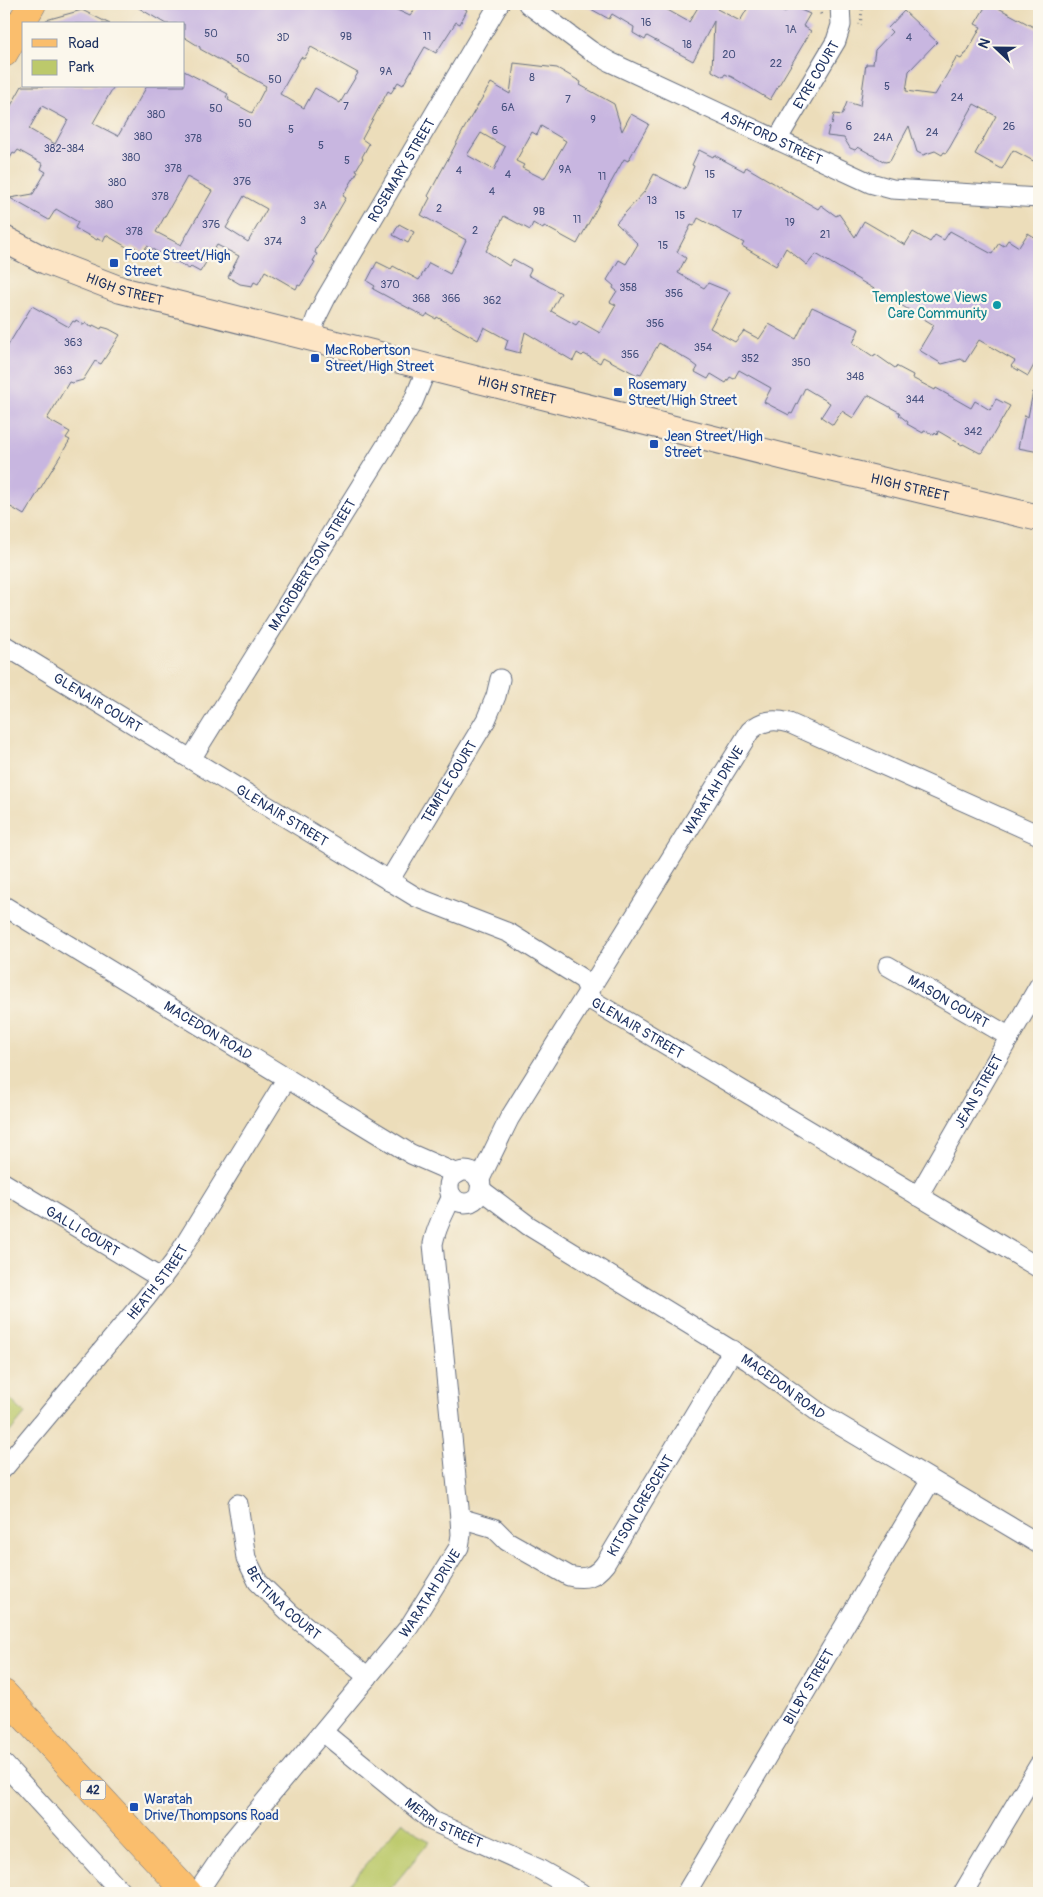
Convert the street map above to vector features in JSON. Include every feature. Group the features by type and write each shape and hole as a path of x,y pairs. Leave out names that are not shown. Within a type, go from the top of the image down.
{"main road":[{"path":"4,53 32,4"},
{"name":"HIGH STREET","path":"4,239 46,261 121,290 805,462 1039,518"},
{"name":"42","path":"4,1694 181,1892"},
{"name":"42","path":"4,1718 181,1892"}],"street":[{"name":"ROSEMARY STREET","path":"309,338 326,298 499,4"},
{"name":"ASHFORD STREET","path":"528,4 610,62 881,188 1039,198"},
{"name":"EYRE COURT","path":"777,140 836,41 841,26 840,4"},
{"name":"MACROBERTSON STREET","path":"191,759 413,402 427,368"},
{"name":"GLENAIR COURT","path":"4,646 191,759"},
{"name":"TEMPLE COURT","path":"389,880 486,720 496,696 500,679"},
{"name":"WARATAH DRIVE","path":"181,1892 232,1841 409,1627 455,1556 460,1527 434,1256 435,1234 750,731 768,720 789,723 1039,835"},
{"name":"GLENAIR STREET","path":"191,759 426,902 509,933 584,980 593,1001 1039,1268"},
{"name":"MACEDON ROAD","path":"4,906 733,1350 766,1372 821,1414 1039,1544"},
{"name":"MASON COURT","path":"888,966 1010,1037"},
{"name":"JEAN STREET","path":"918,1196 1039,986"},
{"name":"HEATH STREET","path":"4,1468 162,1279 184,1249 287,1078"},
{"name":"GALLI COURT","path":"4,1183 162,1279"},
{"name":"KITSON CRESCENT","path":"460,1527 483,1536 507,1540 568,1576 585,1578 599,1571 606,1564 733,1350"},
{"name":"BILBY STREET","path":"686,1893 931,1480"},
{"name":"BETTINA COURT","path":"238,1504 246,1558 258,1582 290,1613 368,1676"},
{"name":"MERRI STREET","path":"323,1732 432,1821 539,1869 581,1893"},
{"path":"4,1764 122,1893"},
{"path":"963,1893 1039,1765"}],"green space":[{"path":"4,1393 25,1414 4,1439"},
{"path":"402,1822 418,1835 430,1841 387,1893 342,1893"}],"building":[{"path":"132,4 384,4 410,16 419,4 466,4 464,8 467,10 460,24 456,22 436,53 425,47 403,85 398,82 391,93 388,91 362,139 369,144 356,170 358,171 343,196 346,198 316,249 315,253 317,254 313,261 315,262 300,286 298,285 296,289 265,271 258,284 254,282 252,286 240,284 228,277 239,256 217,245 200,272 191,267 189,269 176,261 176,263 147,246 143,252 132,246 130,249 106,235 103,241 98,238 97,240 75,228 78,222 56,209 49,220 10,198 33,194 46,172 41,169 43,164 18,150 15,154 13,153 4,169 4,118 22,86 22,88 113,88 93,123 118,136 146,88 185,88 185,72 228,94 226,97 229,98 228,100 252,113 266,86 200,49 200,47 185,38 185,22 163,22","holes":["311,47 358,73 340,103 315,88 304,108 280,94 301,57 304,59","42,106 68,120 55,144 29,129","187,177 212,191 181,245 156,232","244,196 267,209 248,242 226,228"]},
{"path":"582,4 667,4 664,8 689,22 700,4 720,4 717,9 740,21 750,4 769,4 785,13 789,5 810,14 803,26 811,31 770,100 732,77 725,74 723,77 712,71 714,21 693,61 647,36 645,40 633,33 634,27 612,14 609,19"},
{"path":"987,4 991,4 1039,30 1039,164 1013,150 1002,169 975,154 996,116 974,104 950,147 942,155 935,151 923,155 917,152 909,126 890,161 885,162 858,147 855,150 850,148 844,138 827,136 834,114 842,115 847,102 860,106 866,64 873,64 875,50 892,32 888,28 904,11 937,42 909,71 906,91 935,95 957,57 961,59 966,54 981,27 975,24"},
{"path":"82,10 106,22 46,22 46,20"},
{"path":"514,63 557,68 581,82 580,85 614,104 622,131 631,114 649,124 628,161 624,159 577,244 544,226 543,229 533,223 530,230 504,216 486,251 509,266 513,259 531,269 528,275 561,293 551,311 576,325 579,321 600,333 616,305 610,302 617,291 607,280 619,260 626,264 638,244 616,223 645,191 654,174 685,190 694,166 692,165 699,150 713,157 714,155 744,171 746,167 818,209 821,205 836,216 839,214 855,237 864,221 905,245 913,232 930,242 935,235 944,240 950,231 992,254 999,243 1004,246 1008,240 1019,247 1028,233 1039,240 1039,356 1028,376 1011,366 1015,361 979,340 965,362 961,359 942,364 919,350 934,325 816,254 807,265 786,248 776,266 742,246 744,243 698,218 694,226 691,225 677,252 686,258 678,273 704,288 708,283 730,292 710,328 735,342 744,331 759,339 769,324 796,339 812,307 859,329 853,343 874,357 875,354 895,368 896,366 913,375 912,378 935,390 936,388 971,408 975,401 990,410 996,399 1010,406 983,452 980,453 962,445 938,431 937,435 924,431 923,433 907,424 908,422 899,415 899,412 868,395 853,418 842,411 833,425 821,417 830,403 805,388 792,414 790,413 789,415 764,402 771,388 739,370 734,379 730,377 726,383 711,374 708,379 695,372 698,367 690,361 659,343 641,374 638,373 637,375 603,357 600,363 584,354 582,356 577,353 573,361 525,332 520,353 505,349 508,340 484,327 478,340 437,317 436,319 427,314 425,317 373,289 375,286 367,281 377,262 391,269 393,266 419,280 429,263 450,274 466,240 421,215 430,198 428,196 491,83 510,94","holes":["541,126 566,141 544,179 522,168 524,165 516,161 532,132 537,135","481,133 505,147 494,170 467,155"]},
{"path":"399,224 414,232 408,243 393,235"},
{"path":"32,306 69,327 76,320 84,325 85,323 101,329 102,327 120,335 101,364 95,361 83,380 69,382 47,419 70,432 66,438 70,440 24,515 4,503 4,352"},
{"path":"1033,392 1039,392 1039,452 1018,448 1025,415 1028,417"}],"place":[{"name":"Foote Street/High Street","path":"114,263"},
{"name":"Templestowe Views Care Community","path":"997,305"},
{"name":"MacRobertson Street/High Street","path":"315,358"},
{"name":"Rosemary Street/High Street","path":"618,392"},
{"name":"Jean Street/High Street","path":"654,444"},
{"name":"Waratah Drive/Thompsons Road","path":"134,1807"}]}
